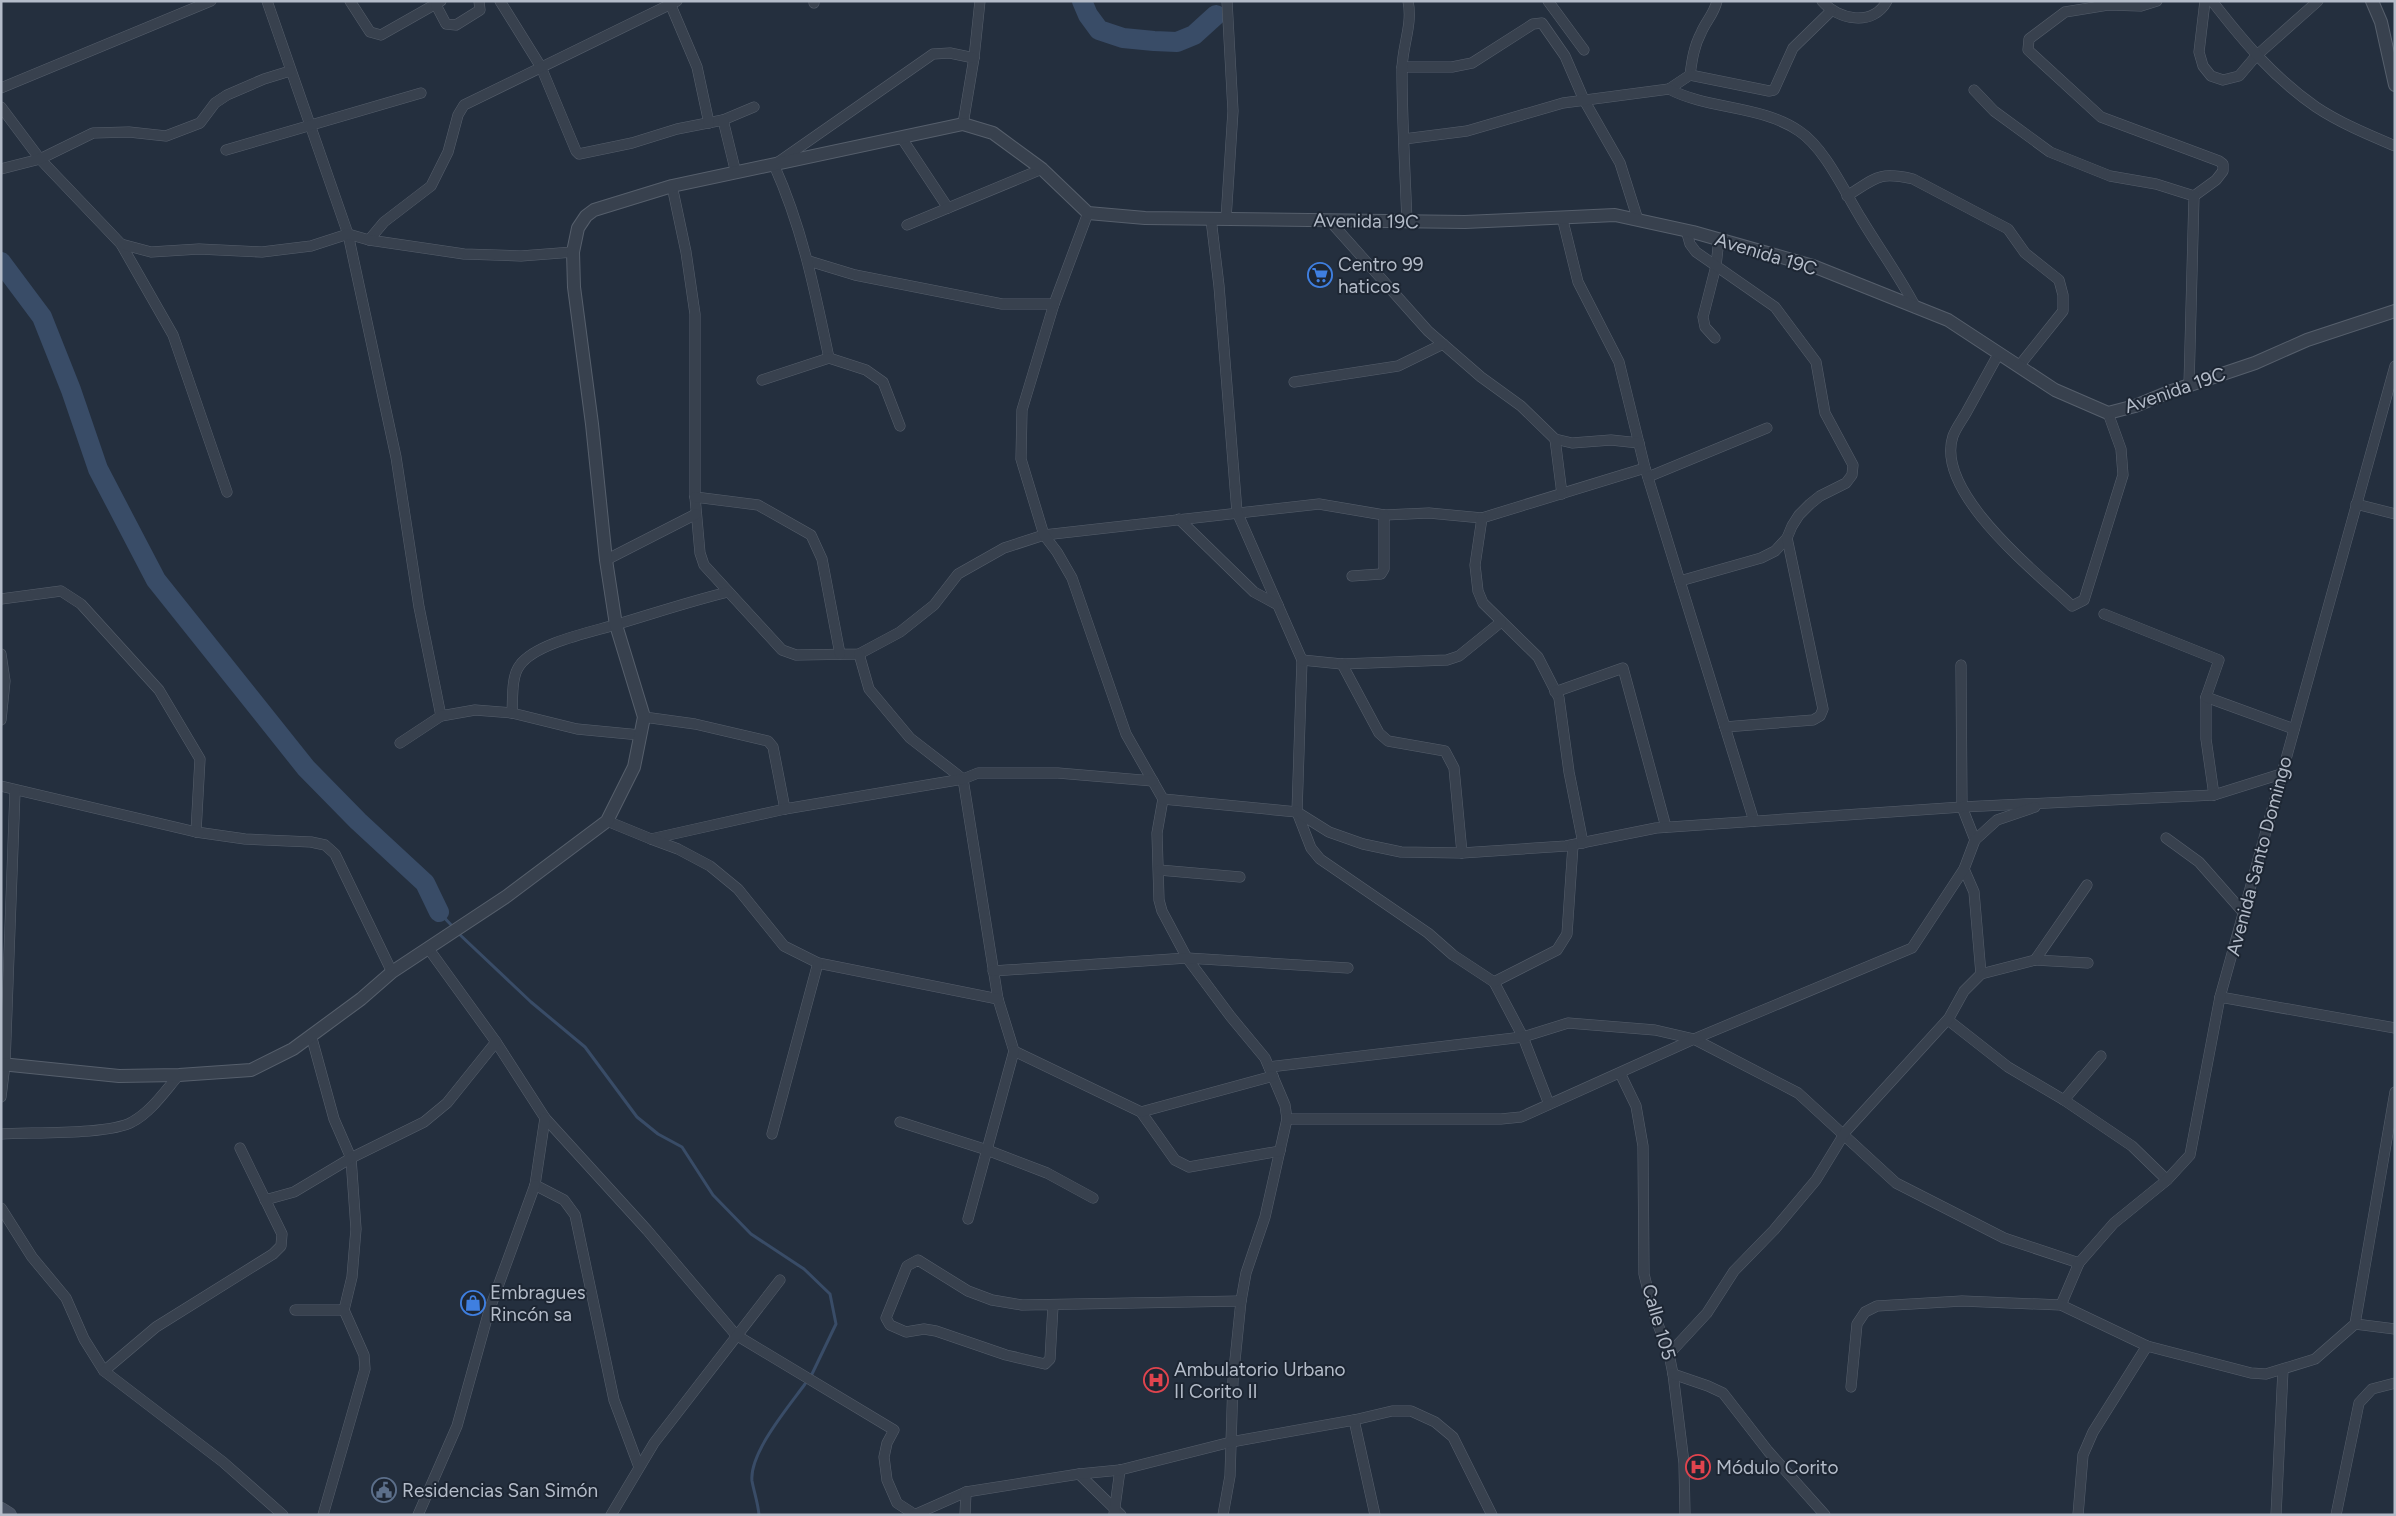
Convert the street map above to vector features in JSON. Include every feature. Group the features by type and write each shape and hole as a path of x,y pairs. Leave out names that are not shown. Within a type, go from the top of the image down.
{"main road":[{"path":"1,1510 9,1515"}],"street":[{"path":"1,88 211,1"},
{"path":"266,1 348,234 396,457 419,607 441,716"},
{"path":"350,1 370,32 375,35 380,35 439,3 446,24 456,25 480,10 479,1"},
{"path":"500,1 541,67 579,154 632,144 677,129 723,120 754,107"},
{"path":"963,124 974,58 980,1"},
{"path":"1226,1 1233,111 1226,219"},
{"path":"1407,221 1402,67 1409,32 1408,1"},
{"path":"1548,1 1584,50"},
{"path":"1690,75 1694,51 1701,30 1714,14 1717,1"},
{"path":"1822,1 1831,12 1853,19 1866,17 1880,11 1887,1"},
{"path":"2156,1 2141,6 2108,5 2065,12 2029,39 2028,50 2101,117 2219,161 2222,164 2223,171 2216,180 2194,196"},
{"path":"2205,1 2199,52 2203,66 2211,76 2223,80 2239,76 2256,56 2318,1"},
{"path":"2212,1 2256,56 2317,108 2395,146"},
{"path":"2372,1 2381,22 2395,85"},
{"path":"369,240 384,222 431,186 448,152 458,115 464,106 672,2 697,67 709,123"},
{"path":"1404,139 1467,131 1563,103 1669,89 1690,75 1769,91 1774,90 1793,48 1831,12"},
{"path":"1402,67 1452,67 1472,63 1533,24 1542,23 1565,56 1584,100 1620,163 1638,220"},
{"path":"774,165 933,54 950,53 974,58"},
{"path":"1,169 40,158 94,133 129,132 166,136 200,123 215,103 227,95 264,79 290,71"},
{"path":"1669,89 1684,96 1766,116 1799,130 1820,149 1847,196 1900,277 1916,308"},
{"path":"1974,90 1994,110 2050,152 2110,176 2156,184 2194,196"},
{"path":"226,150 421,93"},
{"path":"1,107 40,158 120,244 173,335 227,492"},
{"path":"723,120 736,173"},
{"path":"3,1064 119,1076 179,1075 251,1070 293,1049 360,999 392,972 507,896 607,821 634,767 644,718 616,625 606,560 592,424 574,287 573,252 578,228 586,216 594,210 672,186 963,124 994,132 1042,170 1088,213 1054,304 1022,410 1022,459 1044,535 1057,552 1072,578 1126,734 1154,781 1162,799 1157,832 1159,900 1162,911 1187,958 1231,1017 1265,1058 1285,1105 1287,1119 1265,1217 1246,1273 1240,1301 1233,1380 1230,1476 1223,1515"},
{"path":"901,137 948,208"},
{"path":"774,165 789,197 809,261 829,358"},
{"path":"907,225 1042,170"},
{"path":"1847,196 1881,175 1913,179 2008,229 2025,253 2059,280 2063,295 2063,311 2019,366"},
{"path":"672,186 686,252 695,314 696,514 700,553 704,565 782,650 796,655 859,654 900,632 934,605 958,574 1004,548 1044,535 1319,504 1384,515 1429,513 1482,518 1562,494 1646,473 1767,428"},
{"path":"2188,385 2194,196"},
{"name":"Avenida 19C","path":"1088,213 1145,218 1465,222 1615,215 1686,230 1813,266 1948,320 2056,390 2108,413 2135,406 2188,385 2255,363 2307,340 2395,311"},
{"path":"1562,217 1578,282 1619,362 1646,473 1754,821"},
{"path":"1211,219 1219,286 1237,512 1302,660 1297,812 1312,848 1320,859 1428,933 1454,955 1494,982 1522,1037 1550,1104"},
{"path":"1329,220 1428,331 1481,377 1520,406 1555,439 1572,443 1611,440 1639,443"},
{"path":"1680,582 1761,558 1775,551 1787,538 1792,526 1810,504 1820,496 1846,483 1852,475 1853,465 1825,413 1816,362 1775,307 1696,252 1690,244 1686,230"},
{"path":"120,244 151,252 199,249 262,252 311,246 348,234 369,240 464,254 521,256 573,252"},
{"path":"1715,338 1705,328 1703,318 1716,266 1719,239"},
{"path":"809,261 856,275 1002,304 1054,304"},
{"path":"1294,382 1398,366 1443,344"},
{"path":"1999,353 1953,437 1951,458 1960,485 1972,506 2009,547 2072,606 2084,600 2122,475 2121,449 2108,413"},
{"path":"762,380 829,358 866,370 883,382 900,426"},
{"name":"Avenida Santo Domingo","path":"2061,1305 2080,1263 2114,1223 2167,1180 2190,1155 2220,997 2395,366"},
{"path":"1555,439 1562,494"},
{"path":"696,497 758,505 811,534 822,559 840,654"},
{"path":"2356,504 2395,514"},
{"path":"606,560 696,514"},
{"path":"1352,576 1381,574 1384,569 1384,515"},
{"path":"1482,518 1475,565 1478,591 1484,603 1501,622 1510,627 1538,657 1559,698 1578,844 1567,934 1557,950 1494,982"},
{"path":"1178,519 1254,592 1278,605"},
{"path":"1725,726 1813,720 1820,716 1823,709 1787,538"},
{"path":"1,599 61,591 81,604 159,690 200,759 196,832"},
{"path":"512,713 516,671 520,663 532,655 567,638 616,625 678,604 728,592"},
{"path":"2104,614 2219,660 2206,697 2206,739 2214,795"},
{"path":"1302,660 1342,664 1447,660 1459,656 1501,622"},
{"path":"1,654 5,681 1,720"},
{"path":"859,654 868,689 910,738 963,779 998,999 1014,1051 968,1219"},
{"path":"1342,664 1379,733 1388,741 1445,751 1454,768 1462,853"},
{"path":"1961,664 1962,807 1975,840"},
{"path":"1555,692 1623,668 1666,827"},
{"path":"2206,697 2294,729"},
{"path":"400,743 441,716 475,710 512,713 577,729 640,735"},
{"path":"644,718 695,724 768,741 773,747 785,809"},
{"path":"651,839 785,809 963,779 978,773 1049,773 1154,781"},
{"path":"1162,799 1297,812 1329,832 1362,844 1401,852 1462,853 1578,844 1666,827 1962,807 2214,795 2281,774"},
{"path":"1,786 15,791 196,832 245,839 311,842 325,845 335,854 392,972"},
{"path":"1,1097 15,791"},
{"path":"1287,1119 1501,1119 1521,1116 1550,1104 1694,1038 1912,948 1964,869 1975,840 1996,820 2048,802"},
{"path":"607,821 678,849 710,866 738,889 784,946 818,963 998,999"},
{"path":"2166,838 2199,862 2243,912"},
{"path":"1964,869 1974,892 1981,974"},
{"path":"1159,870 1240,877"},
{"path":"2035,960 2087,885"},
{"path":"428,948 496,1042 545,1118 647,1230 736,1335 894,1430 887,1443 884,1457 887,1480 897,1502 914,1514 966,1492 1079,1474 1120,1470 1231,1442 1354,1420 1392,1410 1411,1411 1435,1422 1453,1437 1492,1515"},
{"path":"993,971 1187,958 1348,968"},
{"path":"1669,1354 1707,1313 1734,1272 1774,1230 1816,1180 1843,1136 1948,1020 1964,991 1981,974 2035,960 2088,963"},
{"path":"772,1134 818,963"},
{"path":"2220,997 2395,1028"},
{"path":"1948,1020 2008,1067 2064,1100 2132,1146 2167,1180"},
{"path":"1141,1112 1271,1071 1522,1037 1568,1023 1654,1030 1694,1038 1798,1093 1896,1183 2004,1238 2080,1263"},
{"path":"311,1035 334,1119 351,1158 356,1229 352,1277 344,1310 364,1355 365,1369 323,1515"},
{"path":"265,1200 294,1192 351,1158 424,1122 447,1103 496,1042"},
{"path":"1014,1051 1141,1112 1175,1160 1181,1165 1189,1167 1280,1151"},
{"path":"2064,1100 2101,1056"},
{"name":"Calle 105","path":"1620,1073 1636,1106 1643,1146 1644,1274 1653,1311 1669,1354 1673,1374 1684,1463 1685,1515"},
{"path":"1,1134 104,1130 132,1123 152,1107 179,1075"},
{"path":"1851,1387 1857,1324 1865,1312 1877,1306 1962,1301 2061,1305 2147,1346 2251,1373 2266,1374 2314,1359 2355,1324 2395,1092"},
{"path":"418,1515 457,1426 489,1311 535,1185 545,1118"},
{"path":"900,1122 987,1150 1047,1173 1093,1198"},
{"path":"104,1371 156,1327 273,1254 281,1246 282,1234 240,1148"},
{"path":"535,1185 564,1200 575,1215 614,1400 639,1467"},
{"path":"1,1208 32,1257 66,1298 84,1339 104,1371 222,1462 283,1515"},
{"path":"1052,1306 1050,1359 1045,1364 1006,1356 930,1329 906,1332 890,1325 886,1318 907,1266 918,1260 956,1285 980,1296 1022,1305 1052,1306 1240,1301"},
{"path":"611,1515 654,1443 780,1280"},
{"path":"295,1310 344,1310"},
{"path":"2355,1324 2395,1329"},
{"path":"2078,1515 2083,1455 2093,1432 2147,1346"},
{"path":"2276,1515 2283,1370"},
{"path":"1673,1374 1722,1393 1768,1451 1825,1515"},
{"path":"2336,1515 2359,1403 2372,1389 2395,1383"},
{"path":"1354,1420 1376,1515"},
{"path":"1117,1514 1120,1470"},
{"path":"1079,1474 1117,1514"},
{"path":"965,1515 966,1492"}],"waterway":[{"path":"1082,1 1088,15 1099,30 1123,38 1177,42 1194,35 1216,15"},
{"path":"1,262 42,317 71,390 98,469 156,580 306,768 358,821 425,883 439,912"},
{"path":"439,912 453,927"},
{"path":"457,932 531,1002 585,1047 637,1117 658,1134 682,1147 713,1195 751,1234 804,1269 830,1294 836,1324 812,1374"},
{"path":"759,1515 752,1481 757,1457 771,1430 805,1384"}],"place":[{"name":"Centro 99 haticos","path":"1320,275"},
{"name":"Embragues Rincón sa","path":"473,1303"},
{"name":"Ambulatorio Urbano II Corito II","path":"1156,1380"},
{"name":"Módulo Corito","path":"1698,1467"},
{"name":"Residencias San Simón","path":"384,1490"}]}
